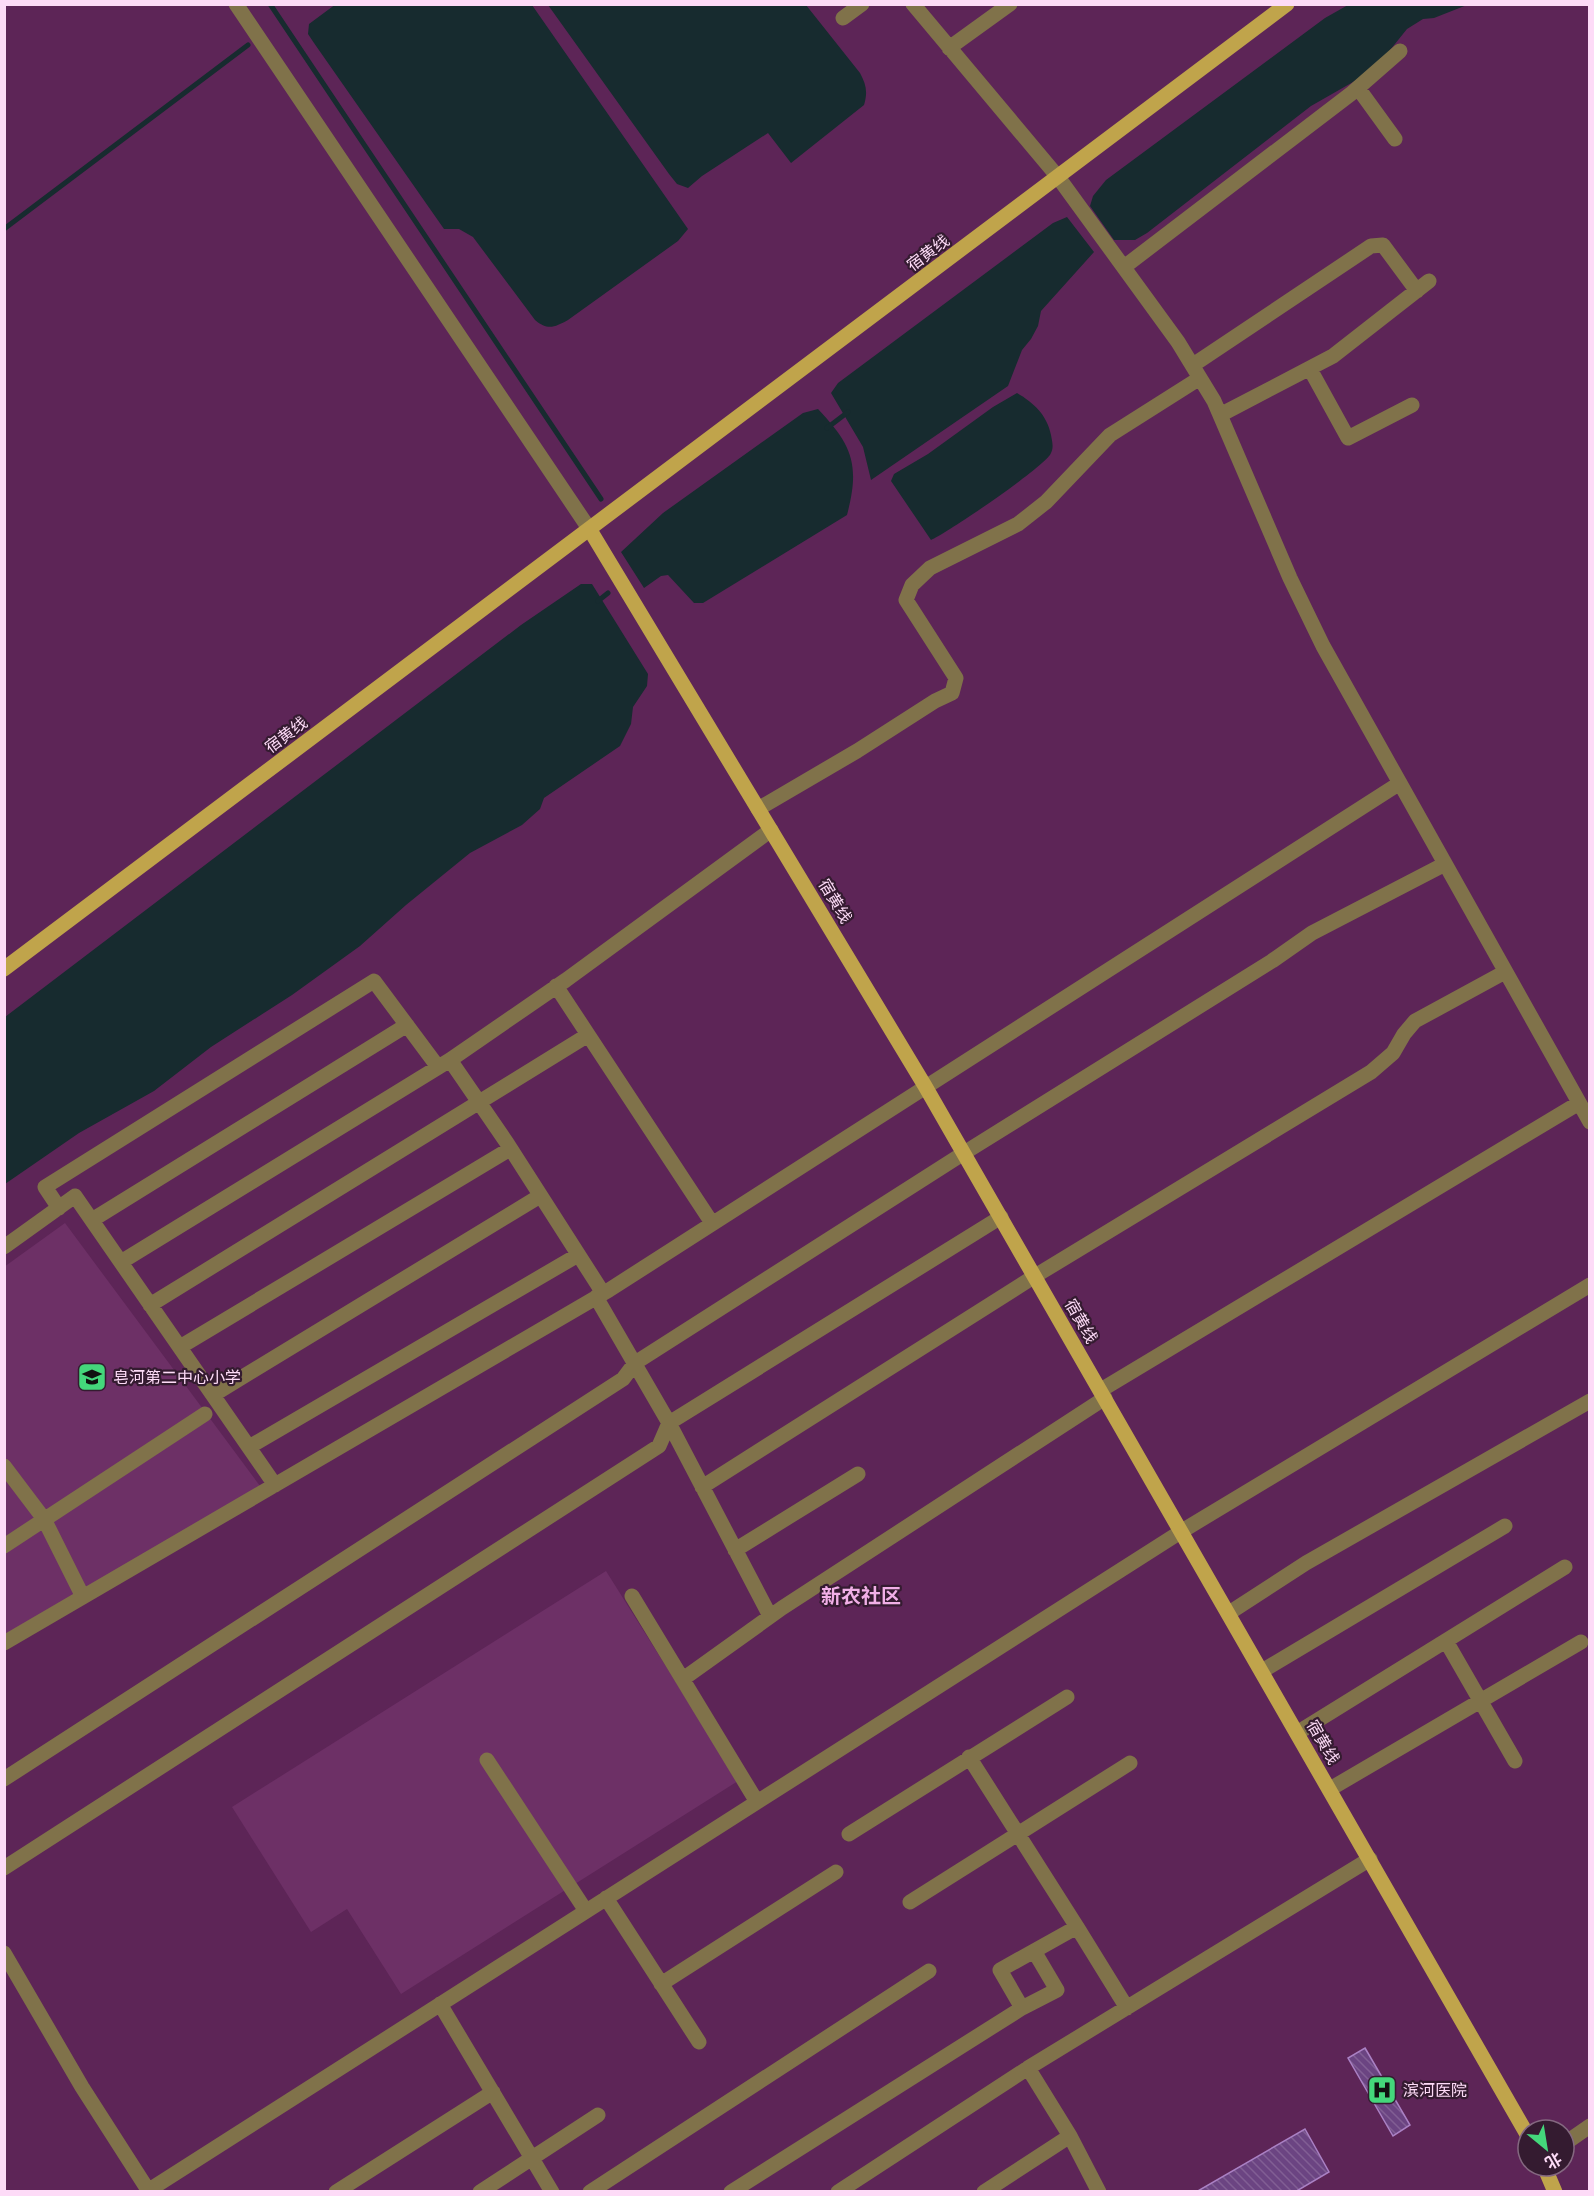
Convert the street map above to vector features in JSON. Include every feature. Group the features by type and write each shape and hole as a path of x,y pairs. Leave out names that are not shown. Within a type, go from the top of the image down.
{"main road":[{"name":"宿黄线","path":"4,969 590,531 1287,4"},
{"name":"宿黄线","path":"590,531 925,1086 1518,2118"},
{"path":"1549,2178 1555,2192"}],"street":[{"path":"236,4 590,531"},
{"path":"843,18 862,4"},
{"path":"913,4 1058,177 1178,342 1197,372 1220,415 1290,578 1323,646 1590,1122"},
{"path":"949,48 1010,4"},
{"path":"1124,267 1358,88 1400,51"},
{"path":"1358,88 1395,139"},
{"path":"758,808 952,693 956,678 906,600 912,585 930,568 1018,524 1046,502 1110,435 1371,246 1383,245 1423,286 1333,356 1220,415"},
{"path":"1310,369 1348,438 1412,405"},
{"path":"4,1643 599,1295 1400,783"},
{"path":"121,1262 444,1063 556,987 771,830"},
{"path":"4,1779 623,1378 635,1363 964,1153 1272,961 1312,933 1445,864"},
{"path":"702,1487 1035,1276 1371,1072 1393,1053 1415,1021 1505,972"},
{"path":"59,1208 45,1186 374,981 407,1025 479,1102 578,1255 771,1616"},
{"path":"556,987 712,1223"},
{"path":"92,1220 407,1025"},
{"path":"150,1305 588,1035"},
{"path":"683,1679 771,1616 1103,1394 1579,1103"},
{"path":"180,1347 510,1149"},
{"path":"4,1247 75,1196 275,1485"},
{"path":"213,1395 540,1196"},
{"path":"4,1868 659,1446 669,1423 1001,1217"},
{"path":"249,1447 578,1255"},
{"path":"4,1953 82,2087 147,2191 1182,1531 1590,1285"},
{"path":"1229,1613 1306,1563 1590,1401"},
{"path":"4,1546 205,1414"},
{"path":"4,1466 44,1519 83,1597"},
{"path":"735,1550 858,1474"},
{"path":"1262,1671 1505,1526"},
{"path":"1297,1733 1565,1567"},
{"path":"632,1596 757,1802"},
{"path":"1446,1641 1515,1761"},
{"path":"1330,1790 1581,1642"},
{"path":"849,1834 1067,1697"},
{"path":"969,1757 1127,2008"},
{"path":"487,1760 586,1911"},
{"path":"910,1902 1130,1763"},
{"path":"838,2192 1028,2068 1370,1859"},
{"path":"661,1984 836,1872"},
{"path":"606,1898 699,2042"},
{"path":"1022,2008 1000,1970 1077,1927"},
{"path":"730,2192 1022,2008 1057,1990 1034,1951"},
{"path":"590,2192 929,1971"},
{"path":"440,2004 552,2192"},
{"path":"1028,2068 1070,2136 1099,2192"},
{"path":"336,2192 493,2092"},
{"path":"480,2192 598,2115"},
{"path":"1576,2136 1590,2126"},
{"path":"984,2192 1070,2136"}],"shaded area":[{"path":"336,4 532,5 688,229 678,241 568,320 552,327 544,326 535,320 473,237 459,229 444,229 308,34 309,24"},
{"path":"548,5 806,5 860,73 866,88 864,105 791,163 768,133 702,176 688,188 677,184 669,174"},
{"path":"1348,5 1467,5 1434,18 1423,19 1407,29 1374,70 1311,106 1147,233 1135,240 1114,240 1090,206 1093,196 1106,180 1325,18"},
{"path":"1067,217 1094,252 1041,311 1038,326 1022,350 1008,386 871,480 863,447 831,393 838,383 1053,223"},
{"path":"1017,393 1034,405 1046,421 1052,442 1051,453 1032,471 975,513 931,540 891,481 894,474 928,454 993,407"},
{"path":"818,409 839,434 850,457 853,483 847,515 703,603 694,603 668,575 661,576 644,588 621,552 663,513 803,413"},
{"path":"581,584 592,584 648,674 647,686 633,707 631,724 620,746 544,798 540,809 522,825 470,853 360,946 292,995 211,1047 154,1091 79,1133 5,1184 5,1017 521,625"},
{"name":"皂河第二中心小学","path":"65,1223 260,1486 4,1635 4,1267"},
{"path":"606,1571 738,1781 401,1994 347,1909 311,1932 232,1807"}],"building":[{"path":"1365,2048 1410,2125 1393,2136 1348,2058"},
{"path":"1305,2129 1329,2172 1295,2192 1196,2192"}],"waterway":[{"path":"270,4 601,499"},
{"path":"4,229 248,45"},
{"path":"827,428 848,412"},
{"path":"598,601 608,593"}],"place":[{"name":"皂河第二中心小学","path":"92,1377"},
{"name":"滨河医院","path":"1382,2090"}],"district":[{"name":"新农社区","path":"861,1596"}]}
